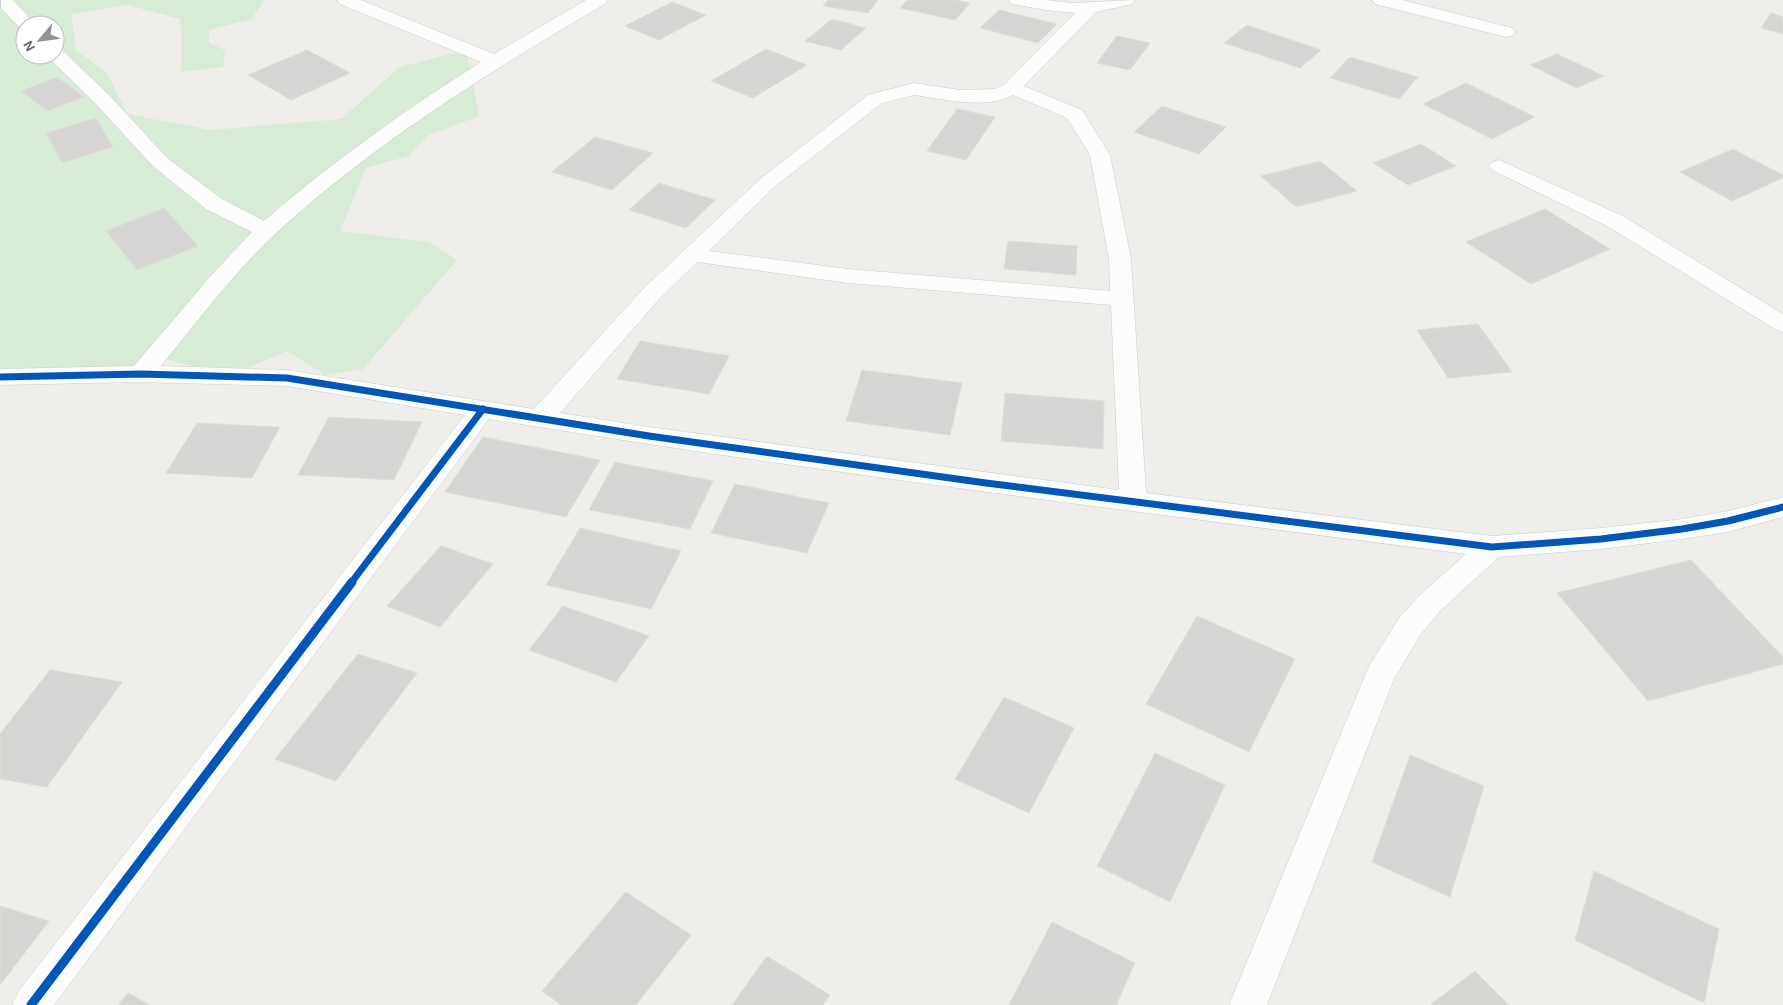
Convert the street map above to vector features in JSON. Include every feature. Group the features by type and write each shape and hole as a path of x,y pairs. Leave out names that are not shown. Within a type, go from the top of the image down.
{"street":[{"path":"346,0 494,62"},
{"path":"141,374 202,300 266,232 350,160 494,62 598,0"},
{"path":"1018,0 1060,9 1089,9 1126,0"},
{"path":"1381,0 1506,32"},
{"path":"8,3 18,15"},
{"path":"541,418 652,293 767,182 875,99 914,89 960,96 999,95 1012,88 1089,9"},
{"path":"65,64 102,99 160,162 214,204 266,232"},
{"path":"1012,88 1075,114 1100,156 1120,259 1133,501"},
{"path":"1499,166 1615,221 1783,324"},
{"path":"692,255 848,276 1122,299"},
{"path":"0,377 141,374 287,378 648,436 1492,547 1576,542 1711,525 1783,507"},
{"path":"31,1005 483,409"},
{"path":"1248,1005 1380,674 1410,626 1431,602 1492,547"}],"green space":[{"path":"0,0 264,0 252,19 209,30 209,43 225,50 223,67 181,72 182,40 180,19 128,5 71,14 76,50 107,73 127,114 210,130 341,119 400,67 466,50 479,116 429,135 409,156 366,168 340,231 429,242 457,260 363,369 325,375 287,351 247,368 206,370 162,358 113,373 0,370"}],"building":[{"path":"828,0 878,0 868,13 823,6"},
{"path":"907,0 957,0 970,3 955,20 900,8"},
{"path":"672,2 706,15 659,40 625,26"},
{"path":"999,10 1057,24 1038,43 980,28"},
{"path":"1771,13 1783,17 1783,34 1761,28"},
{"path":"832,19 866,28 841,50 805,41"},
{"path":"1247,25 1321,50 1300,68 1224,43"},
{"path":"1117,36 1150,43 1130,70 1097,63"},
{"path":"766,49 807,65 753,98 711,81"},
{"path":"307,50 350,73 291,100 248,75"},
{"path":"1557,54 1604,76 1577,88 1530,65"},
{"path":"1350,57 1418,77 1399,99 1330,78"},
{"path":"57,77 84,97 47,111 21,91"},
{"path":"1466,83 1535,117 1492,139 1423,104"},
{"path":"1162,106 1226,127 1199,154 1134,132"},
{"path":"957,109 995,117 966,160 927,151"},
{"path":"96,118 113,147 62,163 46,133"},
{"path":"595,137 653,153 612,190 552,172"},
{"path":"1421,144 1456,166 1408,185 1373,163"},
{"path":"1733,149 1783,175 1783,178 1732,201 1680,172"},
{"path":"1320,161 1357,191 1296,207 1261,176"},
{"path":"659,183 715,200 686,228 629,210"},
{"path":"164,208 198,246 137,270 106,231"},
{"path":"1545,209 1610,249 1531,284 1466,242"},
{"path":"1008,241 1077,246 1076,275 1004,269"},
{"path":"1478,324 1512,372 1448,378 1417,330"},
{"path":"640,341 729,356 709,394 617,379"},
{"path":"862,370 962,383 950,435 846,421"},
{"path":"1005,393 1104,401 1103,449 1001,441"},
{"path":"329,417 422,422 394,480 298,475"},
{"path":"197,423 280,427 252,478 166,473"},
{"path":"483,437 600,460 566,517 445,492"},
{"path":"615,462 713,481 690,529 589,510"},
{"path":"735,484 829,503 807,553 711,533"},
{"path":"580,528 681,551 651,609 546,585"},
{"path":"441,546 493,564 440,627 387,606"},
{"path":"1691,560 1783,657 1783,664 1648,701 1557,593"},
{"path":"563,606 649,636 616,682 529,650"},
{"path":"1197,616 1295,659 1249,752 1146,704"},
{"path":"358,654 417,673 336,781 275,759"},
{"path":"50,670 122,682 47,787 0,779 0,734"},
{"path":"1004,697 1074,728 1029,813 955,779"},
{"path":"1155,753 1225,785 1170,902 1097,866"},
{"path":"1410,755 1484,786 1450,897 1372,862"},
{"path":"1594,871 1719,929 1704,1003 1575,940"},
{"path":"626,892 691,935 636,1005 561,1005 542,991"},
{"path":"0,906 49,921 0,985"},
{"path":"1052,922 1135,963 1116,1005 1009,1005"},
{"path":"767,956 830,995 823,1005 732,1005"},
{"path":"1475,971 1509,1005 1430,1005"},
{"path":"128,993 150,1005 118,1005"}],"cycle path":[{"path":"0,377 141,374 287,378 649,436 986,483 1492,547 1655,533 1709,525 1783,507"},
{"path":"31,1005 483,409"}]}
